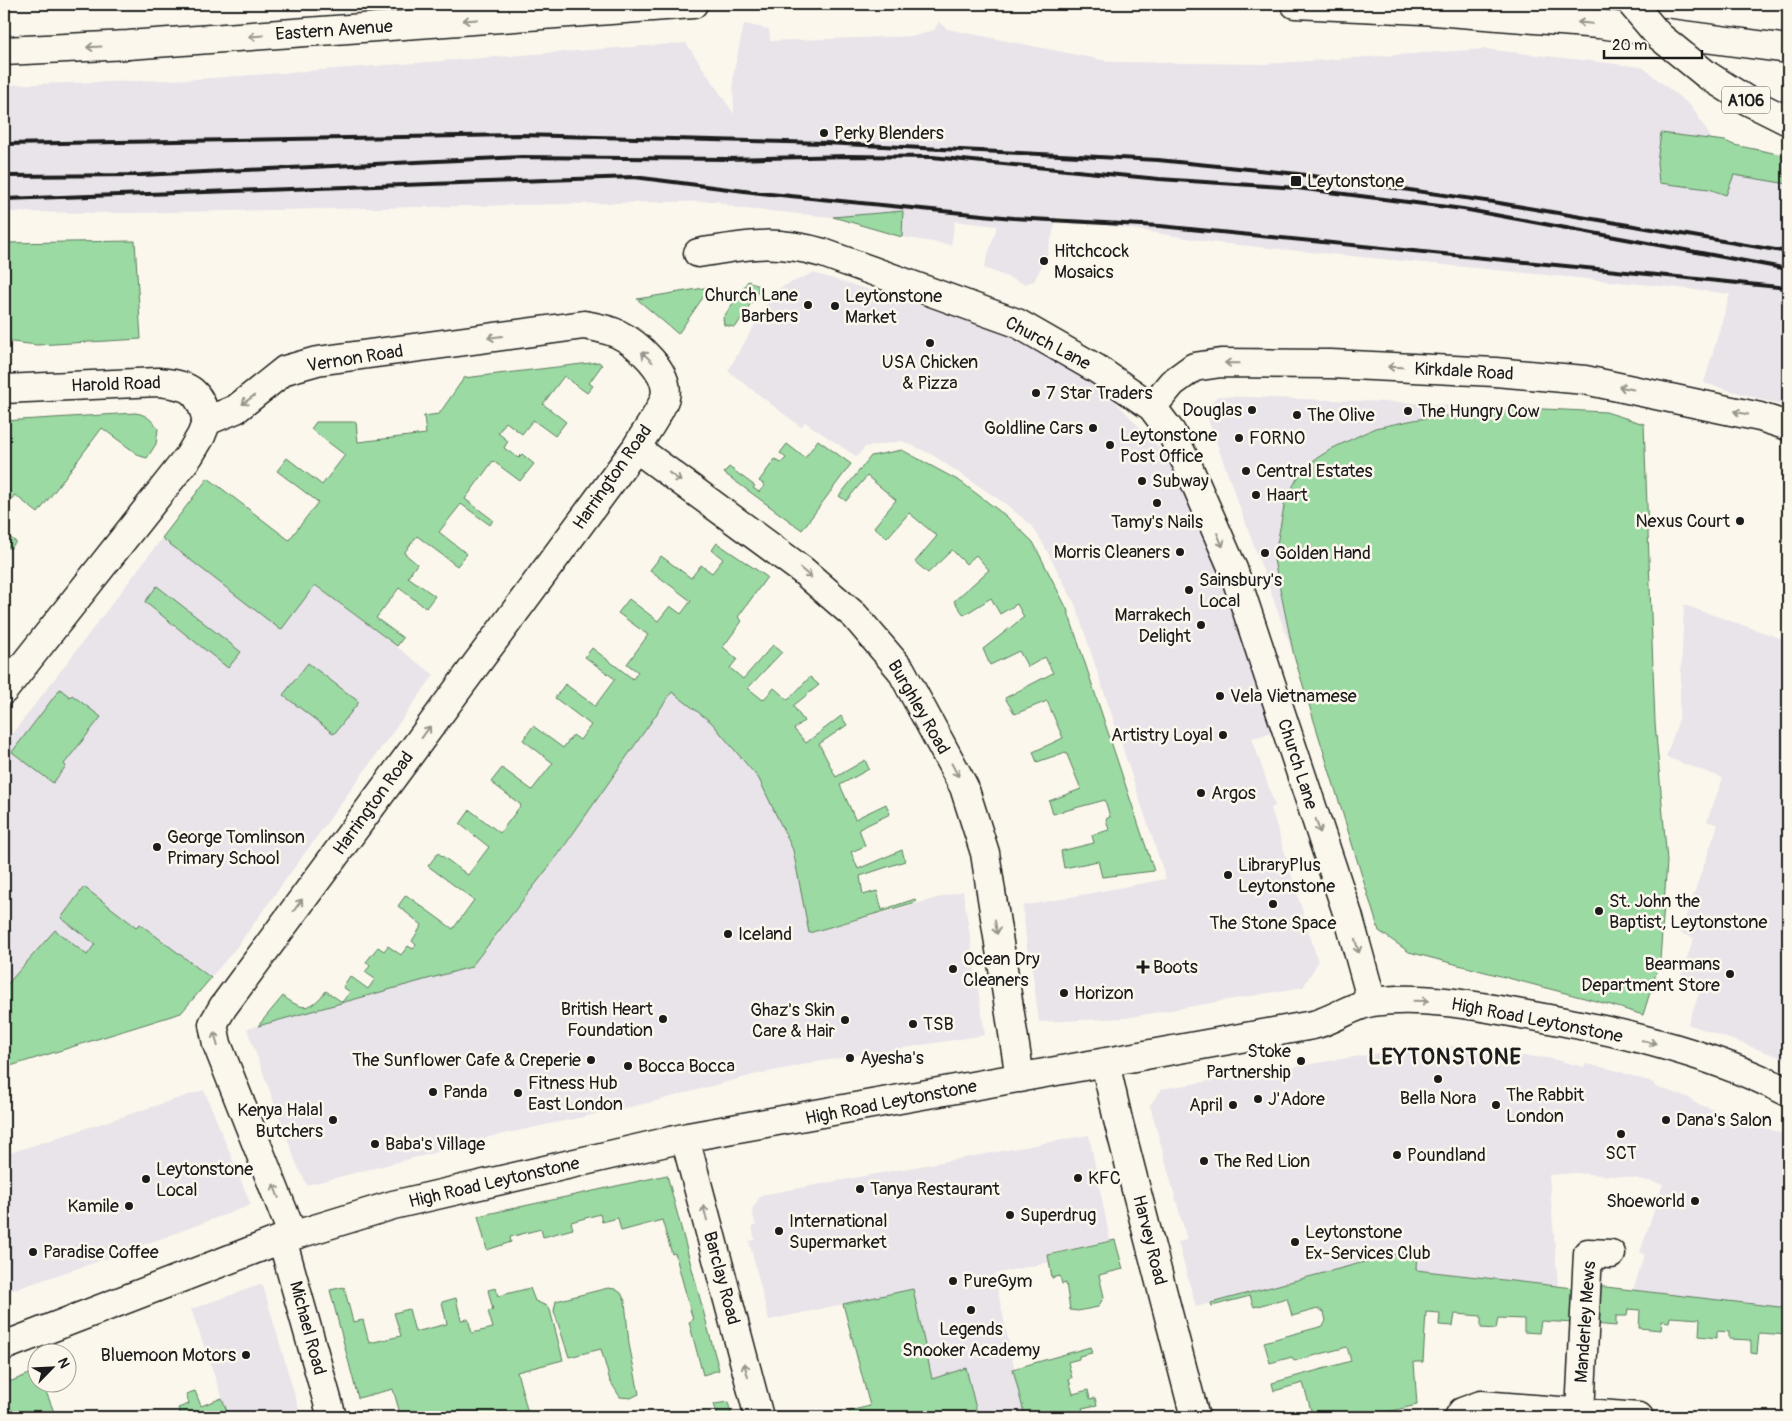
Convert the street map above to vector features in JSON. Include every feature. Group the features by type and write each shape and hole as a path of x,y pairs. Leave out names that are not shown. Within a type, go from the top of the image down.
{"main road":[{"name":"Eastern Avenue","path":"4,51 138,44 694,4"},
{"path":"1295,4 1422,10 1599,24 1788,49"},
{"name":"A106","path":"1632,4 1659,36 1707,75 1748,101 1788,121"},
{"name":"Church Lane","path":"698,253 759,243 796,246 823,253 934,295 1016,323 1097,369 1152,407 1171,432 1188,464 1233,570 1348,915 1372,1002"},
{"name":"Vernon Road","path":"206,421 236,409 285,370 317,361 584,325 616,332 657,366 664,377 666,387 664,398"},
{"name":"Kirkdale Road","path":"1152,407 1172,383 1194,367 1221,363 1331,364 1495,372 1585,380 1760,417 1788,426"},
{"name":"Harold Road","path":"4,389 158,382 182,384 196,393 203,404 206,421"},
{"name":"Harrington Road","path":"288,1238 217,1044 213,1024 223,1007 636,448 664,398"},
{"path":"4,690 189,456 201,436 206,421"},
{"name":"Burghley Road","path":"636,448 802,570 855,616 901,670 964,787 985,853 1020,1078"},
{"name":"High Road Leytonstone","path":"4,1346 288,1238 393,1206 685,1138 1322,1023 1372,1002 1422,1001 1472,1005 1576,1024 1666,1047 1758,1077 1788,1092"},
{"name":"Harvey Road","path":"1105,1062 1118,1120 1136,1183 1195,1417"},
{"name":"Barclay Road","path":"685,1138 759,1417"},
{"name":"Michael Road","path":"288,1238 332,1417"},
{"name":"Manderley Mews","path":"1580,1412 1588,1253 1611,1254"},
{"path":"1460,1414 1481,1405 1639,1417"}],"shaded area":[{"path":"939,22 947,29 1112,62 1265,64 1485,49 1642,67 1692,107 1734,175 1788,184 1788,407 1704,383 1730,294 1218,243 1057,217 1046,258 1034,281 1025,284 984,268 997,226 955,221 951,245 902,237 833,217 736,208 717,201 126,213 4,212 4,85 199,79 686,43 734,114 733,76 744,24 769,29 770,41 916,36 934,30"},
{"path":"813,273 923,306 995,331 1070,365 1112,398 1173,463 1192,498 1279,731 1252,738 1275,806 1271,808 1318,962 1303,987 1125,1018 1039,1022 1032,968 1027,948 1023,906 1166,879 1075,604 1032,526 1006,504 931,454 902,441 865,447 857,457 805,422 801,427 728,371 775,290"},
{"path":"1217,396 1419,403 1504,409 1419,419 1375,428 1333,448 1314,460 1298,477 1285,501 1274,560 1294,656 1205,411"},
{"name":"George Tomlinson Primary School","path":"208,478 327,570 315,585 434,675 236,948 181,1013 4,1068 4,745"},
{"path":"1684,605 1788,641 1788,1060 1688,1024 1703,983 1681,975 1694,938 1680,933 1718,825 1707,821 1723,778 1666,757 1679,719"},
{"path":"672,692 711,722 759,779 793,850 810,933 963,891 985,1035 816,1062 753,1075 648,1103 489,1137 457,1147 307,1185 297,1165 247,1029 471,967 558,855"},
{"path":"1454,1046 1454,1050 1548,1058 1584,1067 1586,1064 1611,1069 1654,1083 1654,1086 1690,1098 1695,1103 1788,1136 1788,1308 1633,1290 1645,1255 1640,1252 1663,1184 1629,1177 1575,1173 1549,1175 1558,1286 1416,1270 1417,1248 1196,1307 1178,1242 1187,1240 1150,1105 1162,1089 1384,1052"},
{"path":"204,1090 251,1205 114,1256 4,1293 4,1169 13,1166 4,1155"},
{"path":"1089,1135 1110,1240 1048,1254 1050,1262 994,1274 1025,1417 978,1417 965,1368 932,1379 912,1289 769,1320 749,1241 755,1240 752,1226 756,1226 752,1210 761,1195"},
{"path":"260,1285 263,1286 301,1417 229,1417 191,1309"}],"green space":[{"path":"1661,133 1725,141 1734,145 1788,156 1788,184 1734,175 1726,195 1709,189 1659,183 1657,162"},
{"path":"903,211 902,237 833,217"},
{"path":"135,241 141,339 37,345 4,341 4,243"},
{"path":"748,281 759,286 758,292 737,325 734,327 724,325 723,318"},
{"path":"710,287 678,334 637,299"},
{"path":"599,362 602,365 589,383 593,386 587,393 564,376 543,404 566,422 555,436 533,420 522,434 506,422 498,433 508,441 504,448 518,458 522,454 534,464 520,481 493,461 465,499 493,520 490,525 461,504 439,532 467,554 457,566 417,536 404,553 417,564 408,577 435,596 426,608 399,588 376,618 403,638 397,646 315,585 281,630 162,538 208,478 289,540 318,502 277,471 287,458 322,485 345,455 311,429 316,422 356,422 358,442 426,434 424,416 439,414 464,378"},
{"path":"1523,408 1606,412 1644,424 1655,723 1667,861 1660,960 1643,1015 1409,952 1379,931 1294,656 1274,560 1285,501 1298,477 1314,460 1333,448 1375,428 1419,419"},
{"path":"135,413 148,418 158,429 156,444 147,458 140,456 102,428 38,513 15,495 4,508 4,421"},
{"path":"818,440 851,464 802,530 724,473 729,467 755,486 753,488 759,492 765,485 759,481 775,459 781,463 786,458 780,453 787,444 805,458"},
{"path":"902,450 961,482 1006,516 1033,542 1067,609 1154,871 1102,877 1098,861 1064,868 1061,851 1094,843 1092,835 1109,830 1106,819 1110,817 1105,800 1053,814 1049,801 1081,789 1066,752 1037,762 1033,752 1063,738 1047,701 1015,714 1005,698 1053,673 1045,657 1028,667 1019,651 990,665 983,649 1024,617 1017,604 1000,614 991,598 964,615 954,601 989,570 976,555 966,564 952,550 928,573 915,562 937,536 909,513 887,538 874,527 896,500 867,476 846,501 839,496 871,456"},
{"path":"4,533 16,542 10,549 4,544"},
{"path":"717,543 767,577 738,617 742,621 723,647 737,659 730,668 743,679 773,645 782,652 748,688 763,700 774,688 788,700 810,677 819,685 793,706 804,721 794,729 806,743 841,716 847,725 819,744 836,777 865,760 869,769 840,785 855,819 886,804 890,814 859,829 865,846 851,852 858,869 902,850 905,861 860,876 863,895 877,891 882,910 915,899 916,902 809,933 793,850 759,779 711,722 672,692 558,855 471,967 258,1026 283,996 296,1004 306,1007 320,998 326,991 342,1002 350,992 343,987 350,976 368,989 375,979 365,972 370,966 366,962 378,947 384,951 388,946 401,955 408,946 413,949 416,945 412,941 422,925 398,906 406,895 453,929 474,900 428,866 438,853 468,875 489,847 460,824 470,810 500,833 521,805 491,782 502,768 532,790 553,763 523,740 533,726 563,748 573,735 580,740 591,725 555,698 565,684 595,706 615,679 585,657 592,648 633,679 638,672 627,664 648,635 618,613 629,599 658,621 670,606 681,614 691,601 650,570 661,556 691,578 701,565 712,573 723,559 712,550"},
{"path":"157,586 241,652 228,668 145,602"},
{"path":"308,663 359,702 334,734 283,695"},
{"path":"60,689 70,697 72,695 101,717 64,764 66,766 53,783 12,752"},
{"path":"84,887 136,927 140,924 211,978 181,1013 4,1068 4,988 55,930 87,955 95,944 61,918"},
{"path":"667,1175 719,1370 703,1375 689,1322 693,1320 675,1253 672,1254 662,1220 621,1231 618,1218 602,1222 600,1214 571,1222 573,1229 543,1237 541,1229 510,1237 511,1242 487,1250 478,1216"},
{"path":"1115,1240 1123,1269 1099,1275 1104,1297 1098,1307 1078,1311 1070,1310 1066,1283 1062,1284 1060,1276 1052,1278 1048,1255"},
{"path":"1417,1248 1416,1270 1574,1288 1574,1323 1541,1321 1539,1333 1524,1332 1524,1319 1498,1318 1496,1329 1481,1328 1481,1316 1455,1314 1453,1326 1439,1325 1440,1313 1426,1312 1423,1362 1414,1362 1417,1405 1375,1415 1375,1417 1313,1417 1303,1383 1274,1391 1272,1383 1351,1361 1347,1347 1294,1361 1292,1357 1270,1363 1264,1342 1323,1326 1326,1321 1324,1312 1318,1309 1292,1316 1287,1298 1254,1307 1250,1296 1212,1306 1211,1303"},
{"path":"1597,1286 1788,1308 1788,1335 1759,1333 1757,1354 1751,1353 1751,1340 1729,1339 1729,1332 1717,1331 1717,1338 1699,1336 1700,1319 1670,1317 1669,1322 1662,1321 1661,1330 1639,1328 1640,1310 1628,1309 1627,1316 1616,1316 1616,1326 1594,1324"},
{"path":"344,1287 353,1322 363,1320 369,1343 401,1336 394,1313 409,1309 415,1332 447,1324 442,1302 456,1298 461,1320 468,1319 472,1333 493,1328 488,1311 493,1310 488,1290 496,1288 498,1296 530,1288 535,1301 547,1306 550,1310 563,1360 517,1372 529,1417 463,1417 461,1411 440,1417 401,1417 393,1389 358,1398 330,1290"},
{"path":"608,1288 615,1289 621,1293 625,1301 629,1344 639,1394 631,1398 620,1397 610,1381 601,1349 569,1357 554,1311 556,1301"},
{"path":"913,1289 932,1379 966,1368 978,1417 850,1417 849,1411 870,1406 843,1304"},
{"path":"1090,1347 1092,1353 1079,1356 1079,1359 1068,1362 1072,1378 1069,1379 1073,1394 1088,1390 1090,1399 1095,1398 1097,1405 1082,1408 1085,1417 1047,1417 1046,1412 1025,1417 1013,1369"},
{"path":"28,1375 28,1394 47,1394 56,1417 4,1417 4,1384"},
{"path":"195,1391 201,1406 222,1398 229,1417 176,1417 181,1415 178,1408 189,1404 186,1394"},
{"path":"728,1402 732,1417 718,1417 714,1404"}],"railway":[{"path":"4,144 520,135 825,143 1158,160 1298,174 1493,202 1788,252"},
{"path":"4,176 141,175 521,157 728,159 848,156 932,157 1159,179 1297,188 1463,209 1788,269"},
{"path":"4,199 634,177 760,193 1013,218 1160,226 1788,288"}],"place":[{"name":"Perky Blenders","path":"824,133"},
{"name":"Leytonstone","path":"1296,181"},
{"name":"Hitchcock Mosaics","path":"1044,261"},
{"name":"Church Lane Barbers","path":"808,305"},
{"name":"Leytonstone Market","path":"835,306"},
{"name":"USA Chicken & Pizza","path":"930,343"},
{"name":"7 Star Traders","path":"1036,393"},
{"name":"Douglas","path":"1252,410"},
{"name":"The Hungry Cow","path":"1408,411"},
{"name":"The Olive","path":"1297,415"},
{"name":"Goldline Cars","path":"1093,428"},
{"name":"FORNO","path":"1239,438"},
{"name":"Leytonstone Post Office","path":"1110,445"},
{"name":"Central Estates","path":"1246,471"},
{"name":"Subway","path":"1142,481"},
{"name":"Haart","path":"1256,495"},
{"name":"Tamy's Nails","path":"1157,503"},
{"name":"Nexus Court","path":"1740,521"},
{"name":"Morris Cleaners","path":"1180,552"},
{"name":"Golden Hand","path":"1265,553"},
{"name":"Sainsbury's Local","path":"1189,590"},
{"name":"Marrakech Delight","path":"1201,625"},
{"name":"Vela Vietnamese","path":"1220,696"},
{"name":"Artistry Loyal","path":"1223,735"},
{"name":"Argos","path":"1201,793"},
{"name":"George Tomlinson Primary School","path":"157,847"},
{"name":"LibraryPlus Leytonstone","path":"1228,875"},
{"name":"The Stone Space","path":"1273,904"},
{"name":"St. John the Baptist, Leytonstone","path":"1599,911"},
{"name":"Iceland","path":"728,934"},
{"name":"Boots","path":"1143,967"},
{"name":"Ocean Dry Cleaners","path":"953,969"},
{"name":"Bearmans Department Store","path":"1730,974"},
{"name":"Horizon","path":"1064,993"},
{"name":"British Heart Foundation","path":"663,1019"},
{"name":"Ghaz's Skin Care & Hair","path":"845,1020"},
{"name":"TSB","path":"913,1024"},
{"name":"Ayesha's","path":"850,1058"},
{"name":"The Sunflower Cafe & Creperie","path":"591,1060"},
{"name":"Stoke Partnership","path":"1301,1061"},
{"name":"Bocca Bocca","path":"628,1066"},
{"name":"Bella Nora","path":"1438,1079"},
{"name":"Panda","path":"433,1092"},
{"name":"Fitness Hub East London","path":"518,1093"},
{"name":"J'Adore","path":"1258,1099"},
{"name":"April","path":"1233,1105"},
{"name":"The Rabbit London","path":"1496,1105"},
{"name":"Kenya Halal Butchers","path":"333,1120"},
{"name":"Dana's Salon","path":"1666,1120"},
{"name":"SCT","path":"1621,1134"},
{"name":"Baba's Village","path":"375,1144"},
{"name":"Poundland","path":"1397,1155"},
{"name":"The Red Lion","path":"1204,1161"},
{"name":"KFC","path":"1078,1178"},
{"name":"Leytonstone Local","path":"146,1179"},
{"name":"Tanya Restaurant","path":"860,1189"},
{"name":"Shoeworld","path":"1695,1201"},
{"name":"Kamile","path":"129,1206"},
{"name":"Superdrug","path":"1010,1215"},
{"name":"International Supermarket","path":"779,1231"},
{"name":"Leytonstone Ex-Services Club","path":"1295,1242"},
{"name":"Paradise Coffee","path":"33,1252"},
{"name":"PureGym","path":"953,1281"},
{"name":"Legends Snooker Academy","path":"971,1310"},
{"name":"Bluemoon Motors","path":"246,1355"}],"district":[{"name":"LEYTONSTONE","path":"1445,1056"}]}
